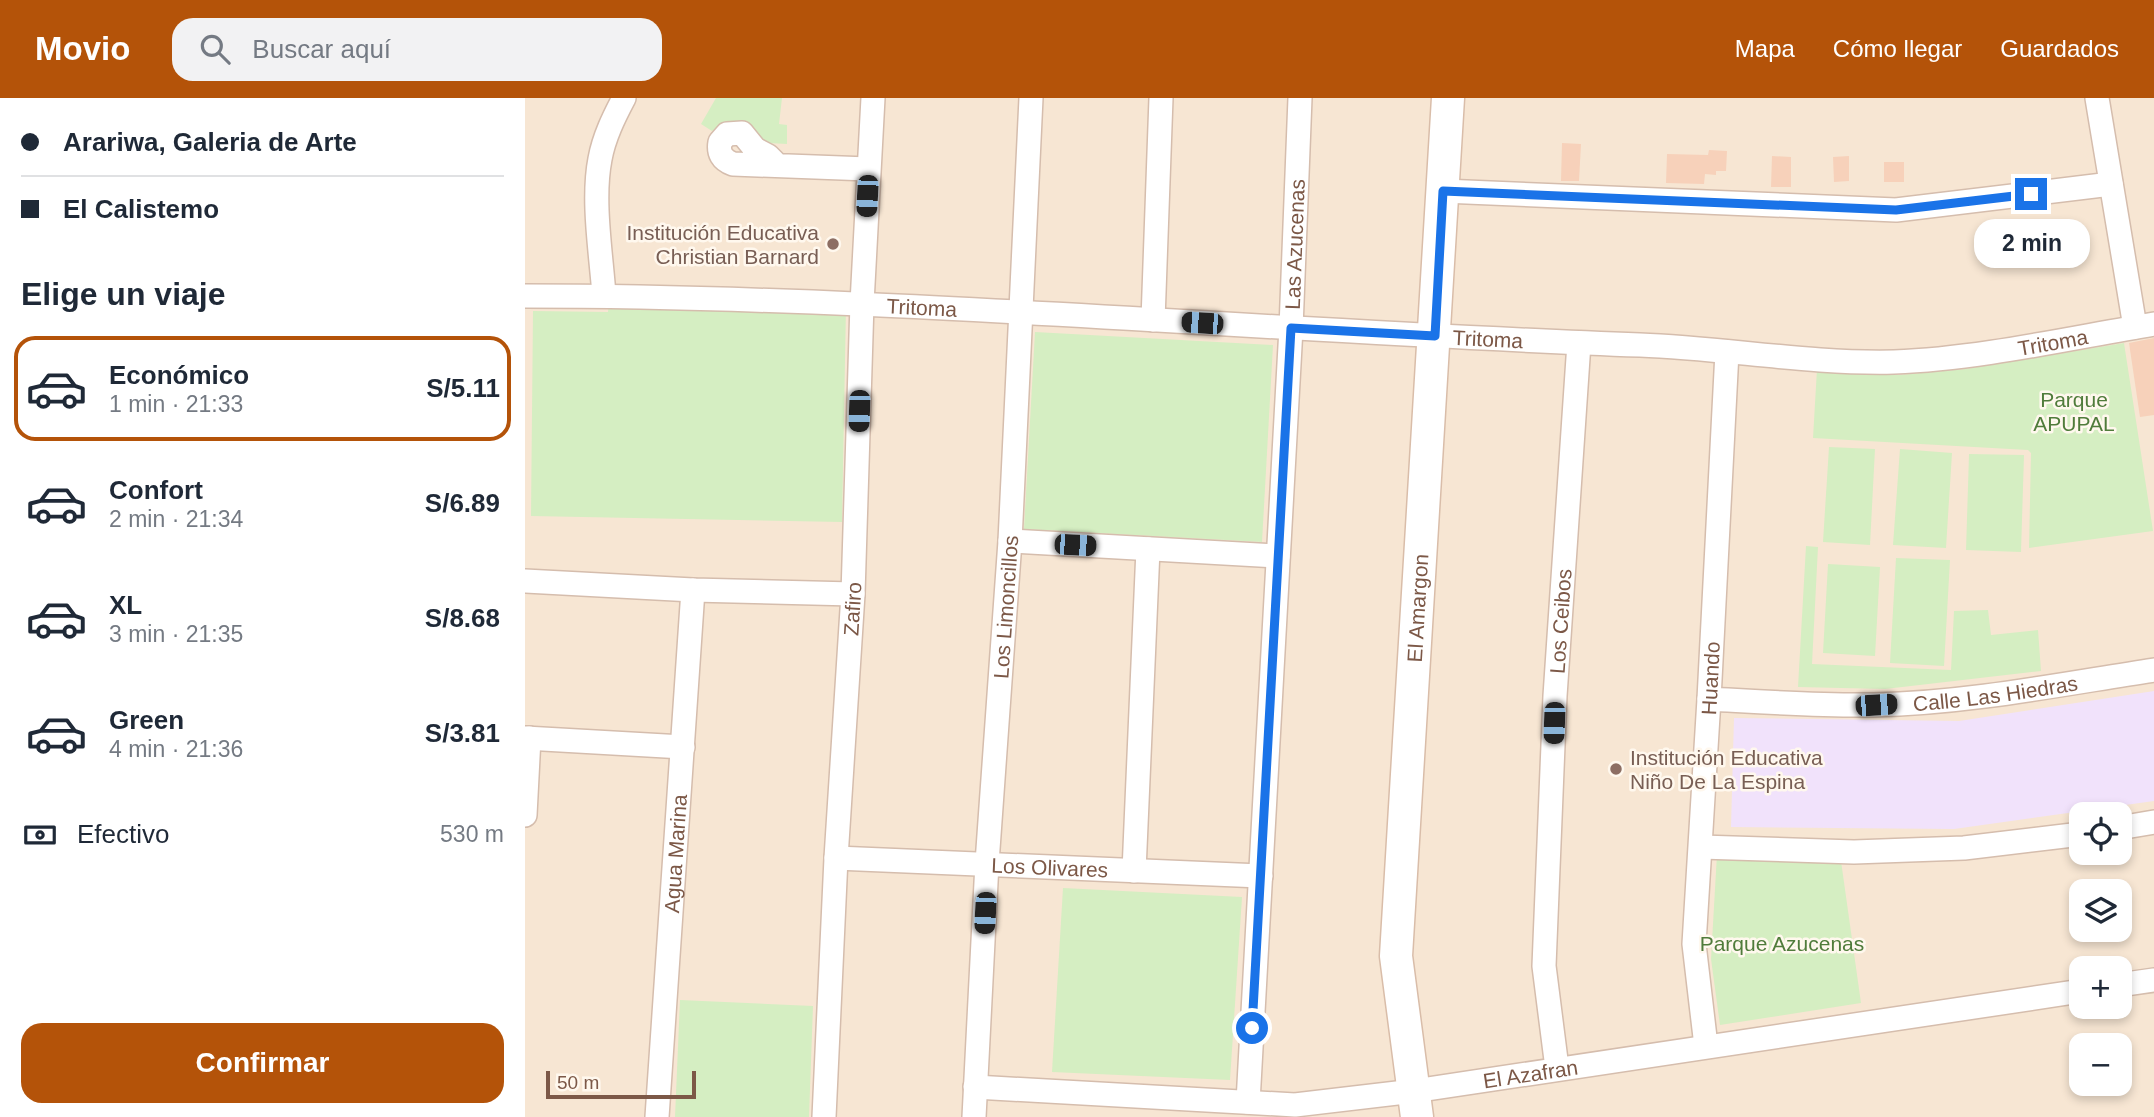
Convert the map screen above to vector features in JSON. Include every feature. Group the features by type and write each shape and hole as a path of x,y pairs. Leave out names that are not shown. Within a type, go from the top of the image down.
{"street":[{"path":"604,295 597,187 606,136 624,98"},
{"name":"Zafiro","path":"824,1117 836,858 853,594 862,303 873,98"},
{"name":"Los Limoncillos","path":"974,1117 1010,541 1031,98"},
{"path":"1153,320 1161,98"},
{"name":"Las Azucenas","path":"1248,1102 1291,328 1300,98"},
{"name":"El Amargon","path":"1416,1104 1397,956 1448,98"},
{"path":"2097,98 2111,184 2145,326"},
{"path":"777,165 868,169"},
{"path":"1443,191 1896,210 2111,184"},
{"name":"Tritoma","path":"525,296 604,295 862,303 1435,336 1690,347 1818,359 1894,362 1956,356 2145,326"},
{"name":"Los Ceibos","path":"1557,1068 1544,966 1555,696 1579,343"},
{"name":"Huando","path":"1706,1046 1694,944 1710,699 1727,352"},
{"path":"1010,541 1278,556"},
{"path":"1133,871 1148,549"},
{"path":"525,581 693,590 853,594"},
{"name":"Agua Marina","path":"657,1117 693,590"},
{"name":"Calle Las Hiedras","path":"1710,699 1876,705 1962,699 2154,670"},
{"path":"525,815 527,738 683,747"},
{"path":"2132,826 2154,822"},
{"path":"1701,847 1780,851 1963,848 2069,835"},
{"name":"Los Olivares","path":"836,858 1261,876"},
{"path":"2132,983 2154,980"},
{"name":"El Azafran","path":"975,1087 1295,1105 1416,1104 1557,1068 2069,993"}],"shaded area":[{"path":"525,98 2154,98 2154,1117 525,1117"},
{"path":"2154,691 2154,801 2132,804 2069,802 2069,813 1954,829 1731,827 1734,718 1959,721"}],"green space":[{"path":"716,98 782,98 779,124 787,125 787,144 768,143 742,123 727,121 712,131 701,124"},
{"path":"609,300 846,306 842,522 531,516 533,311 608,312"},
{"path":"1035,332 1273,345 1262,542 1024,529"},
{"name":"Parque APUPAL","path":"2124,343 2153,531 2029,548 2031,453 2028,450 1813,438 1817,369 1899,375 1966,369"},
{"path":"1829,447 1875,449 1870,545 1823,542"},
{"path":"1900,449 1952,453 1946,548 1893,545"},
{"path":"1969,454 2024,455 2021,552 1966,550"},
{"path":"1806,546 1818,547 1812,664 1951,670 1954,611 1988,610 1991,635 2038,630 2041,671 1885,689 1798,687"},
{"path":"1896,558 1950,560 1944,666 1890,663"},
{"path":"1828,564 1880,567 1875,656 1823,653"},
{"name":"Parque Azucenas","path":"1717,854 1841,861 1861,1003 1720,1025 1711,959"},
{"path":"1063,888 1242,897 1230,1080 1052,1072"},
{"path":"680,1000 813,1006 809,1117 675,1117"}],"building":[{"path":"1562,143 1581,144 1579,181 1561,181"},
{"path":"1709,150 1727,151 1726,171 1716,171 1716,175 1705,174 1704,184 1666,183 1667,154 1708,155"},
{"path":"1772,156 1791,157 1791,187 1771,187"},
{"path":"1849,156 1849,181 1834,182 1833,157"},
{"path":"1884,162 1904,162 1904,182 1884,182"},
{"path":"2154,338 2154,415 2140,417 2129,343"}],"place":[{"name":"Institución Educativa Christian Barnard","path":"833,244"},
{"name":"Institución Educativa Niño De La Espina","path":"1616,769"}],"route":[{"path":"1252,1028 1291,328 1435,336 1443,191 1896,210 2031,194"}]}
